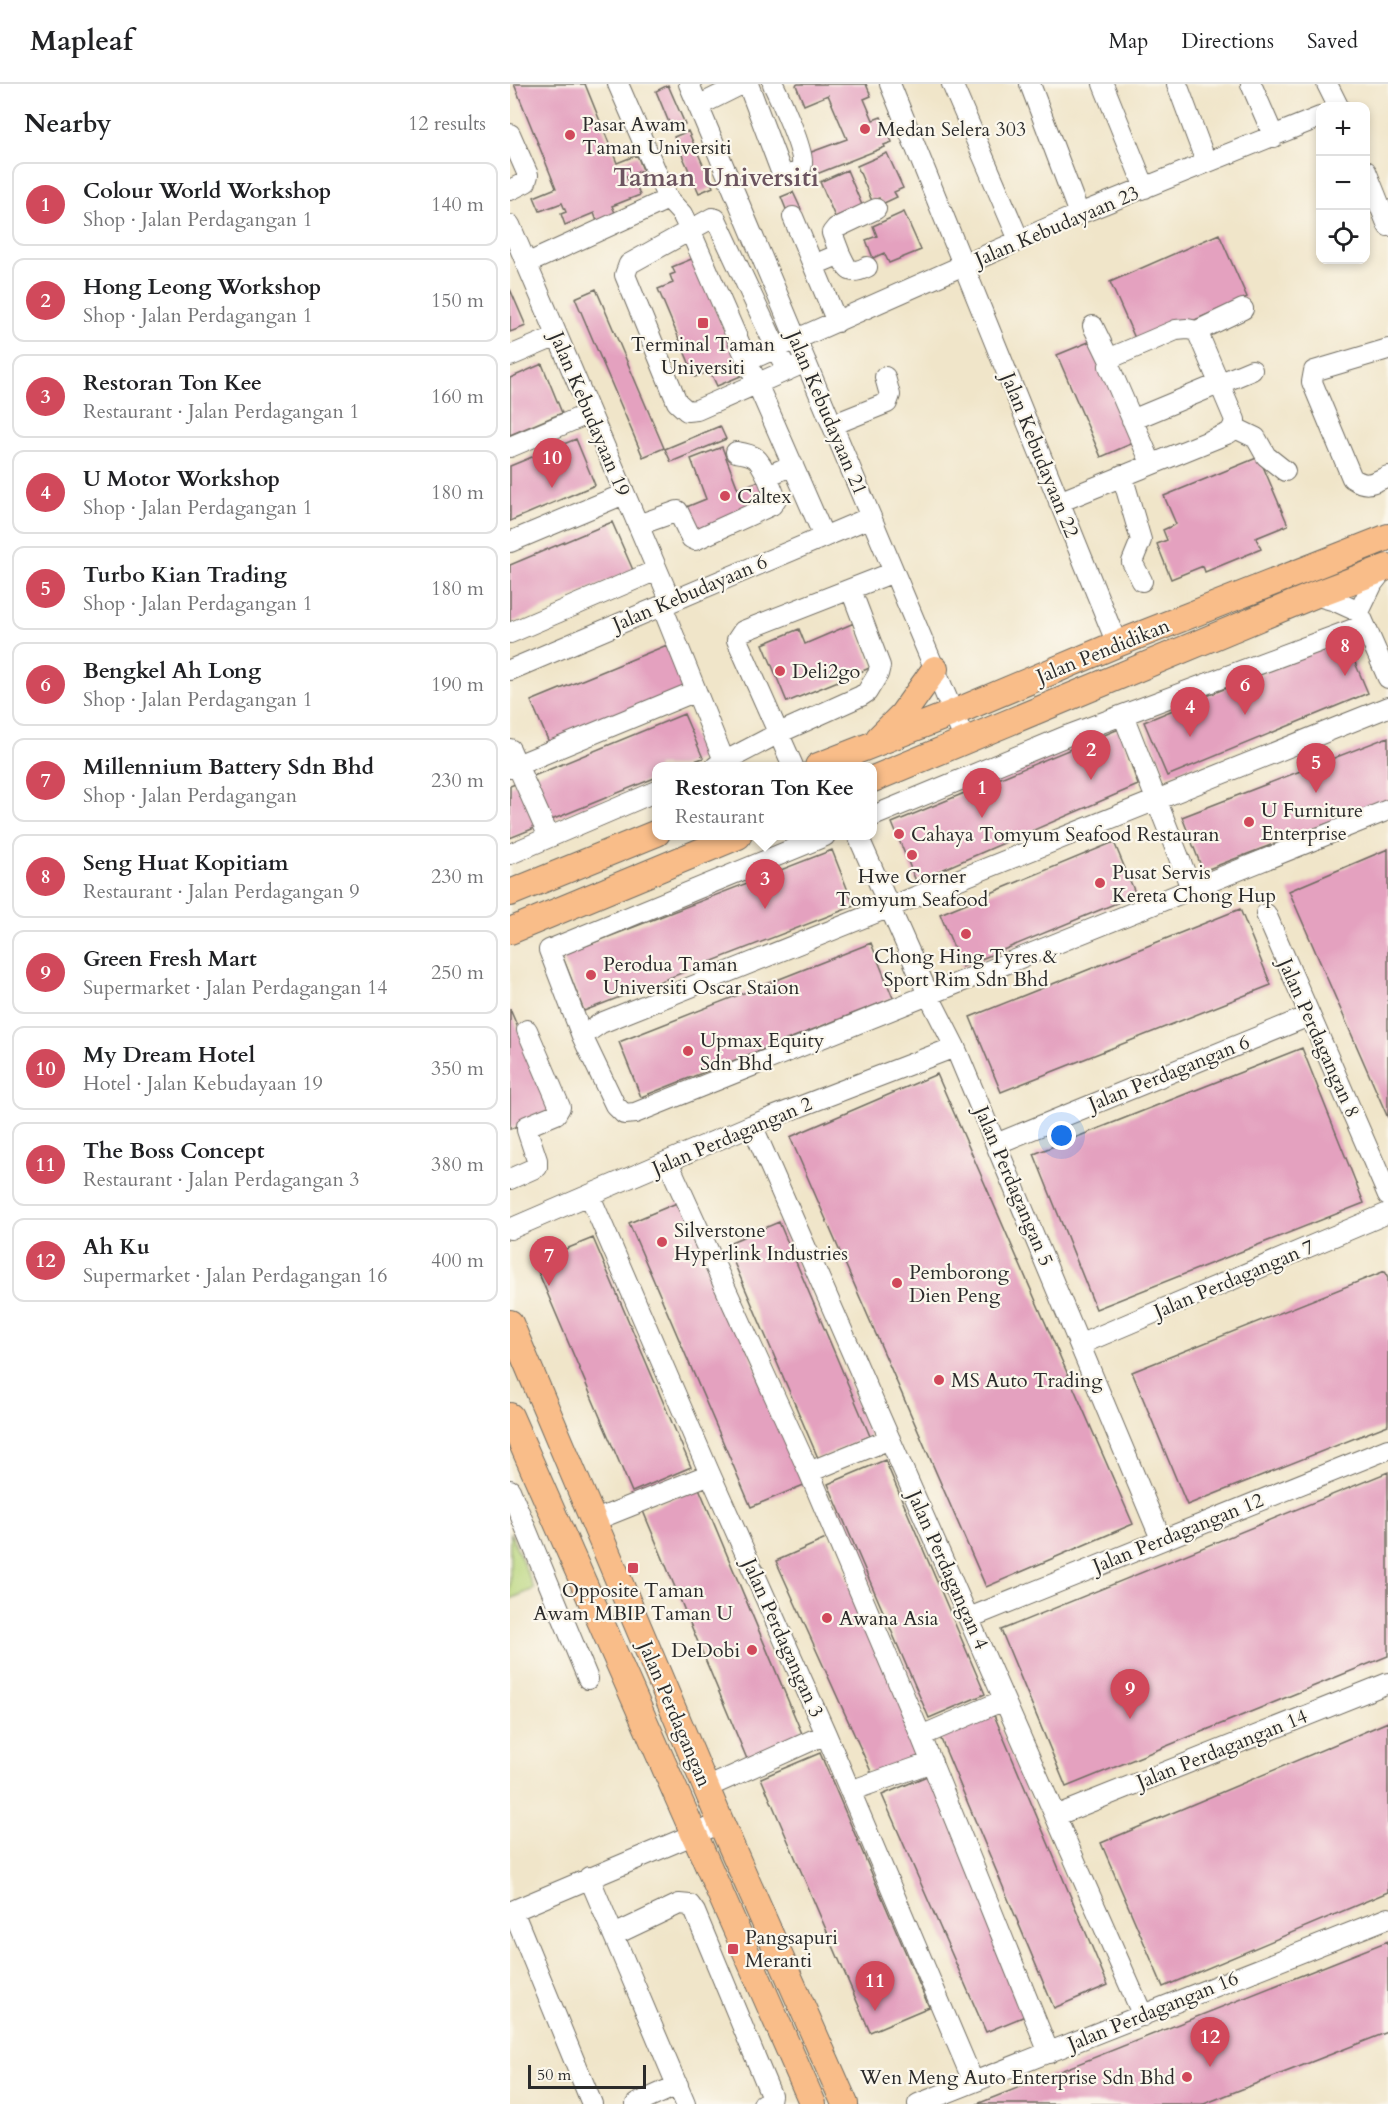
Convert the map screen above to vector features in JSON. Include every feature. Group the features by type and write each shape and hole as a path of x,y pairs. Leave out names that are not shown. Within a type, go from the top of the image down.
{"main road":[{"name":"Jalan Pendidikan","path":"828,762 1388,537"},
{"name":"Jalan Pendidikan","path":"877,777 1314,595 1386,568"},
{"path":"875,743 902,715 935,669"},
{"path":"510,892 652,835"},
{"path":"510,931 728,840"},
{"name":"Jalan Perdagangan","path":"510,1323 721,1823 845,2104"},
{"name":"Jalan Perdagangan","path":"510,1416 696,1833 813,2104"}],"street":[{"path":"618,84 668,199 682,214 690,230 824,537"},
{"name":"Jalan Kebudayaan 21","path":"689,84 965,741"},
{"path":"698,106 742,84"},
{"path":"748,84 782,174 791,175 799,172 803,165 791,125 773,84"},
{"name":"Jalan Kebudayaan 22","path":"890,84 1117,644"},
{"path":"952,84 1019,240"},
{"path":"1030,84 1079,214"},
{"path":"1103,84 1145,188"},
{"path":"1177,84 1206,162"},
{"path":"1251,84 1274,137"},
{"path":"1327,84 1336,102"},
{"name":"Jalan Kebudayaan 23","path":"747,361 1079,214 1316,119"},
{"path":"510,134 528,175 526,182 510,190"},
{"path":"1370,183 1388,226"},
{"path":"526,264 668,199"},
{"path":"867,267 858,272 848,270 832,233 833,230 876,209"},
{"path":"793,217 837,322"},
{"path":"787,370 719,222 712,218 629,264 625,275 677,402 687,411 697,410 806,362"},
{"name":"Jalan Kebudayaan 19","path":"512,233 657,570 666,604 719,762"},
{"path":"814,265 840,254"},
{"path":"1110,361 1113,357 1176,330 1197,331 1243,309"},
{"path":"1093,326 1110,361 1109,366 1151,464"},
{"path":"1059,501 1229,433 1234,420 1197,331"},
{"path":"510,356 557,336"},
{"path":"1388,349 1314,371 1312,382 1352,478 1361,484 1368,484 1388,476"},
{"path":"1131,420 1252,370"},
{"path":"832,424 887,403 890,395 885,376"},
{"path":"510,447 590,413"},
{"path":"1233,427 1256,438 1266,456 1285,471"},
{"path":"638,525 678,511 691,538 695,540 772,505 776,499 760,461 752,454 736,452"},
{"path":"767,476 793,465"},
{"path":"1122,475 1141,540 1132,562 1142,580"},
{"path":"510,542 624,494"},
{"name":"Jalan Kebudayaan 6","path":"510,670 871,517"},
{"path":"877,814 1361,619 1373,583 1386,568"},
{"path":"510,633 657,570"},
{"path":"791,762 737,640 739,635 743,631 894,572"},
{"path":"725,762 778,733 867,692 880,666 851,590"},
{"path":"1314,595 1335,601 1361,619 1388,678"},
{"path":"549,837 512,761 696,691"},
{"path":"582,1036 601,1023 1388,707"},
{"path":"1123,715 1191,888"},
{"path":"510,854 652,793"},
{"path":"815,840 549,950 582,1036 615,1105 624,1114 635,1113 1388,810"},
{"name":"Jalan Perdagangan 5","path":"860,840 928,994 955,1047 1161,1539"},
{"name":"Jalan Perdagangan 8","path":"1266,914 1388,1195"},
{"name":"Jalan Perdagangan 6","path":"996,1144 1310,1016"},
{"path":"510,1179 537,1167 527,1126 556,1114 560,1107 527,1030"},
{"name":"Jalan Perdagangan 2","path":"510,1229 753,1125 955,1047"},
{"name":"Jalan Perdagangan 4","path":"753,1125 1143,2016"},
{"path":"668,1162 809,1472 932,1762 1049,2053"},
{"name":"Jalan Perdagangan 3","path":"590,1196 826,1734 973,2081"},
{"name":"Jalan Perdagangan 7","path":"1081,1344 1388,1213"},
{"path":"809,1472 890,1439"},
{"name":"Jalan Perdagangan 12","path":"969,1618 1388,1449"},
{"path":"593,1521 710,1473"},
{"path":"510,1490 588,1679"},
{"path":"552,1590 583,1579"},
{"name":"Jalan Perdagangan 14","path":"1055,1816 1388,1683"},
{"path":"921,1736 1004,1700"},
{"path":"706,1788 826,1734"},
{"path":"850,1791 932,1762"},
{"path":"592,2104 511,1912 721,1823"},
{"path":"589,1878 685,2104"},
{"path":"614,1935 679,1904 690,1905 695,1912 771,2095 770,2101 763,2104"},
{"name":"Jalan Perdagangan 16","path":"918,2104 1388,1918"},
{"path":"636,2104 678,2085"}],"green space":[{"path":"510,1532 534,1589 510,1599"}],"building":[{"path":"514,84 585,84 617,163 637,155 643,170 626,176 630,185 635,182 640,195 612,206 617,217 598,224 594,213 565,225 561,214 566,212 562,203 540,211 534,197 556,188"},
{"name":"Medan Selera 303","path":"866,84 871,96 864,99 873,120 881,117 892,142 884,145 885,147 814,175 806,154 847,139 828,95 804,105 796,85"},
{"path":"668,85 685,124 672,130 656,91"},
{"path":"688,131 713,187 699,193 674,137"},
{"path":"887,153 903,188 894,192 897,197 882,204 879,198 872,201 857,166"},
{"path":"847,170 862,205 835,217 820,182"},
{"path":"793,192 801,209 788,214 781,197"},
{"path":"904,212 921,250 889,263 884,253 873,258 866,240 877,236 873,226"},
{"path":"1219,234 1247,297 1138,345 1110,282"},
{"path":"694,258 743,375 717,386 710,371 695,377 658,289 673,283 670,275 675,273 672,267"},
{"path":"510,289 526,326 510,332"},
{"path":"596,289 664,448 643,457 575,298"},
{"path":"1096,339 1140,440 1101,457 1057,355"},
{"path":"542,364 562,413 510,435 510,378"},
{"path":"720,426 726,439 671,462 665,449"},
{"path":"576,439 595,485 510,521 510,466"},
{"path":"722,447 738,489 759,481 768,504 694,533 684,508 706,499 691,459"},
{"path":"1259,457 1288,525 1256,538 1261,549 1205,572 1203,566 1171,579 1157,544 1167,540 1163,530 1176,524 1164,496"},
{"path":"612,522 633,570 510,623 510,565"},
{"path":"854,623 872,667 787,702 763,644 799,629 805,644"},
{"path":"1345,639 1368,693 1167,776 1144,722"},
{"path":"667,645 686,691 551,747 531,701"},
{"path":"684,714 703,758 692,762 652,762 652,779 549,821 531,777"},
{"path":"1119,729 1138,785 916,881 892,823"},
{"path":"1388,737 1388,800 1203,871 1182,817"},
{"path":"518,783 537,827 510,838 510,786"},
{"path":"1114,842 1136,895 962,967 940,914"},
{"path":"1388,849 1388,1118 1289,891"},
{"path":"832,850 854,906 584,1011 562,955"},
{"path":"1240,909 1271,985 1001,1092 970,1017"},
{"path":"871,943 893,998 641,1097 619,1042"},
{"path":"510,1009 553,1111 510,1129"},
{"path":"1302,1048 1364,1203 1096,1309 1034,1154"},
{"path":"937,1074 1133,1524 986,1587 790,1137"},
{"path":"684,1200 806,1484 751,1507 629,1223"},
{"path":"779,1222 870,1436 818,1458 726,1244"},
{"path":"593,1238 691,1467 632,1492 534,1262"},
{"path":"1385,1271 1388,1278 1388,1425 1187,1505 1132,1372"},
{"path":"885,1460 985,1694 929,1718 828,1484"},
{"path":"1388,1472 1388,1656 1066,1787 1001,1630"},
{"path":"699,1488 803,1736 747,1759 643,1511"},
{"path":"828,1538 925,1754 873,1776 776,1561"},
{"path":"994,1715 1108,1985 1054,2008 940,1737"},
{"path":"1388,1722 1388,1892 1163,1987 1101,1843"},
{"path":"820,1753 929,2007 870,2032 761,1778"},
{"path":"934,1773 1030,2014 986,2032 882,1795"},
{"path":"1388,1941 1388,2032 1204,2104 977,2104"}],"place":[{"name":"Medan Selera 303","path":"865,129"},
{"name":"Pasar Awam Taman Universiti","path":"570,135"},
{"name":"Terminal Taman Universiti","path":"703,323"},
{"name":"My Dream Hotel","path":"552,488"},
{"name":"Caltex","path":"725,496"},
{"name":"Deli2go","path":"780,671"},
{"name":"Seng Huat Kopitiam","path":"1345,676"},
{"name":"Bengkel Ah Long","path":"1245,715"},
{"name":"U Motor Workshop","path":"1190,737"},
{"name":"Hong Leong Workshop","path":"1091,780"},
{"name":"Turbo Kian Trading","path":"1316,793"},
{"name":"Colour World Workshop","path":"982,818"},
{"name":"U Furniture Enterprise","path":"1249,822"},
{"name":"Cahaya Tomyum Seafood Restauran","path":"899,834"},
{"name":"Hwe Corner Tomyum Seafood","path":"912,855"},
{"name":"Pusat Servis Kereta Chong Hup","path":"1100,883"},
{"name":"Restoran Ton Kee","path":"765,909"},
{"name":"Chong Hing Tyres & Sport Rim Sdn Bhd","path":"966,934"},
{"name":"Perodua Taman Universiti Oscar Staion","path":"591,975"},
{"name":"Upmax Equity Sdn Bhd","path":"688,1051"},
{"name":"Silverstone Hyperlink Industries","path":"662,1242"},
{"name":"Pemborong Dien Peng","path":"897,1283"},
{"name":"Millennium Battery Sdn Bhd","path":"549,1286"},
{"name":"MS Auto Trading","path":"939,1380"},
{"name":"Opposite Taman Awam MBIP Taman U","path":"633,1568"},
{"name":"Awana Asia","path":"827,1618"},
{"name":"DeDobi","path":"752,1650"},
{"name":"Green Fresh Mart","path":"1130,1719"},
{"name":"Pangsapuri Meranti","path":"733,1949"},
{"name":"The Boss Concept","path":"875,2011"},
{"name":"Ah Ku","path":"1210,2067"},
{"name":"Wen Meng Auto Enterprise Sdn Bhd","path":"1187,2077"}],"district":[{"name":"Taman Universiti","path":"716,177"}]}
